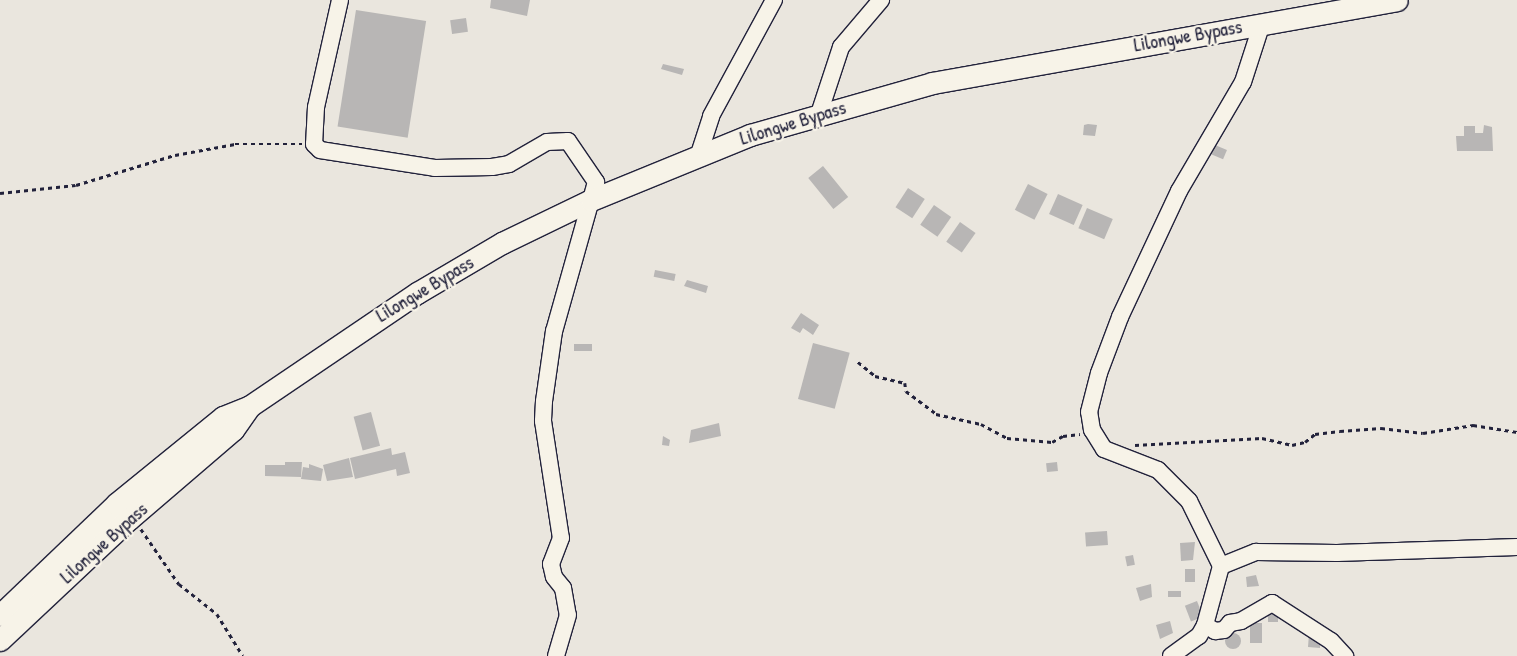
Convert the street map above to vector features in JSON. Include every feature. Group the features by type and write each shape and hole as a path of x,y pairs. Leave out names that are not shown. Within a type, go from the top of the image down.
{"main road":[{"name":"Lilongwe Bypass","path":"0,615 167,460 223,417 250,406 417,293 502,242 591,200 699,154 820,114 932,83 1396,0"},
{"name":"Lilongwe Bypass","path":"0,640 122,525 233,430 250,406"}],"street":[{"path":"340,0 316,107 314,144 320,150 380,162 435,168 492,167 509,164 547,142 568,141 596,182 554,330 544,401 543,421 561,538 551,564 554,577 563,588 568,615 556,656"},
{"path":"699,154 711,116 774,0"},
{"path":"820,114 841,48 881,0"},
{"path":"1171,656 1199,636 1205,625 1221,566 1194,508 1171,481 1150,466 1112,454 1096,439 1089,422 1092,395 1120,317 1179,191 1243,82 1262,23"},
{"path":"1221,566 1256,552 1336,553 1517,547"},
{"path":"1205,625 1215,631 1224,630 1230,623 1241,621 1272,603 1331,641 1345,656"}],"path":[{"path":"0,193 76,185 175,155 235,144 314,144"},
{"path":"858,362 875,376 905,383 906,390 936,414 981,424 1007,438 1052,442 1063,436 1080,434 1096,439"},
{"path":"1112,454 1120,446 1129,445 1262,438 1292,445 1305,442 1315,434 1381,428 1423,433 1473,425 1517,432"},
{"path":"137,524 179,584 217,614 228,628 243,656"}],"building":[{"path":"491,0 530,0 527,16 490,8"},
{"path":"356,10 426,21 408,138 338,127"},
{"path":"466,18 468,32 452,34 450,20"},
{"path":"663,64 684,69 682,75 661,69"},
{"path":"1084,125 1097,125 1095,136 1083,135"},
{"path":"1484,125 1492,127 1493,151 1457,151 1456,136 1464,136 1464,126 1475,126 1475,133 1483,133"},
{"path":"1215,145 1227,150 1223,159 1211,154"},
{"path":"823,166 848,197 833,209 808,178"},
{"path":"1028,184 1048,194 1034,220 1015,210"},
{"path":"908,188 925,199 912,218 895,207"},
{"path":"1058,194 1083,205 1074,225 1049,214"},
{"path":"934,205 951,217 937,237 920,225"},
{"path":"1087,208 1113,219 1104,239 1078,228"},
{"path":"960,222 976,233 962,253 946,242"},
{"path":"655,270 676,274 674,281 654,277"},
{"path":"687,280 708,286 706,293 684,286"},
{"path":"801,313 819,325 813,335 803,328 800,333 791,328"},
{"path":"813,343 850,353 835,409 798,399"},
{"path":"574,344 592,344 592,351 574,351"},
{"path":"371,412 380,446 363,450 354,417"},
{"path":"719,423 721,436 689,443 691,430"},
{"path":"663,436 670,440 669,446 662,445"},
{"path":"391,448 392,455 405,452 410,473 397,476 396,469 355,479 350,458"},
{"path":"349,458 353,477 327,481 323,465"},
{"path":"285,462 302,462 301,477 265,476 265,465 285,465"},
{"path":"1057,462 1058,471 1047,472 1046,463"},
{"path":"309,464 323,469 321,481 301,479 303,467 309,468"},
{"path":"1107,531 1108,545 1086,547 1085,533"},
{"path":"1195,542 1193,560 1181,561 1180,543"},
{"path":"1133,555 1135,565 1127,566 1125,557"},
{"path":"1185,569 1195,569 1195,582 1185,582"},
{"path":"1256,575 1259,586 1247,587 1246,577"},
{"path":"1151,584 1152,597 1140,601 1136,588"},
{"path":"1168,591 1181,591 1181,597 1168,597"},
{"path":"1197,601 1203,617 1191,622 1185,606"},
{"path":"1268,610 1278,610 1278,622 1268,622"},
{"path":"1170,621 1173,633 1160,639 1156,625"},
{"path":"1250,623 1262,623 1262,643 1250,643"},
{"path":"1233,633 1239,635 1241,641 1239,647 1233,649 1227,647 1225,641 1227,635"},
{"path":"1309,634 1320,640 1320,648 1308,647"}]}
